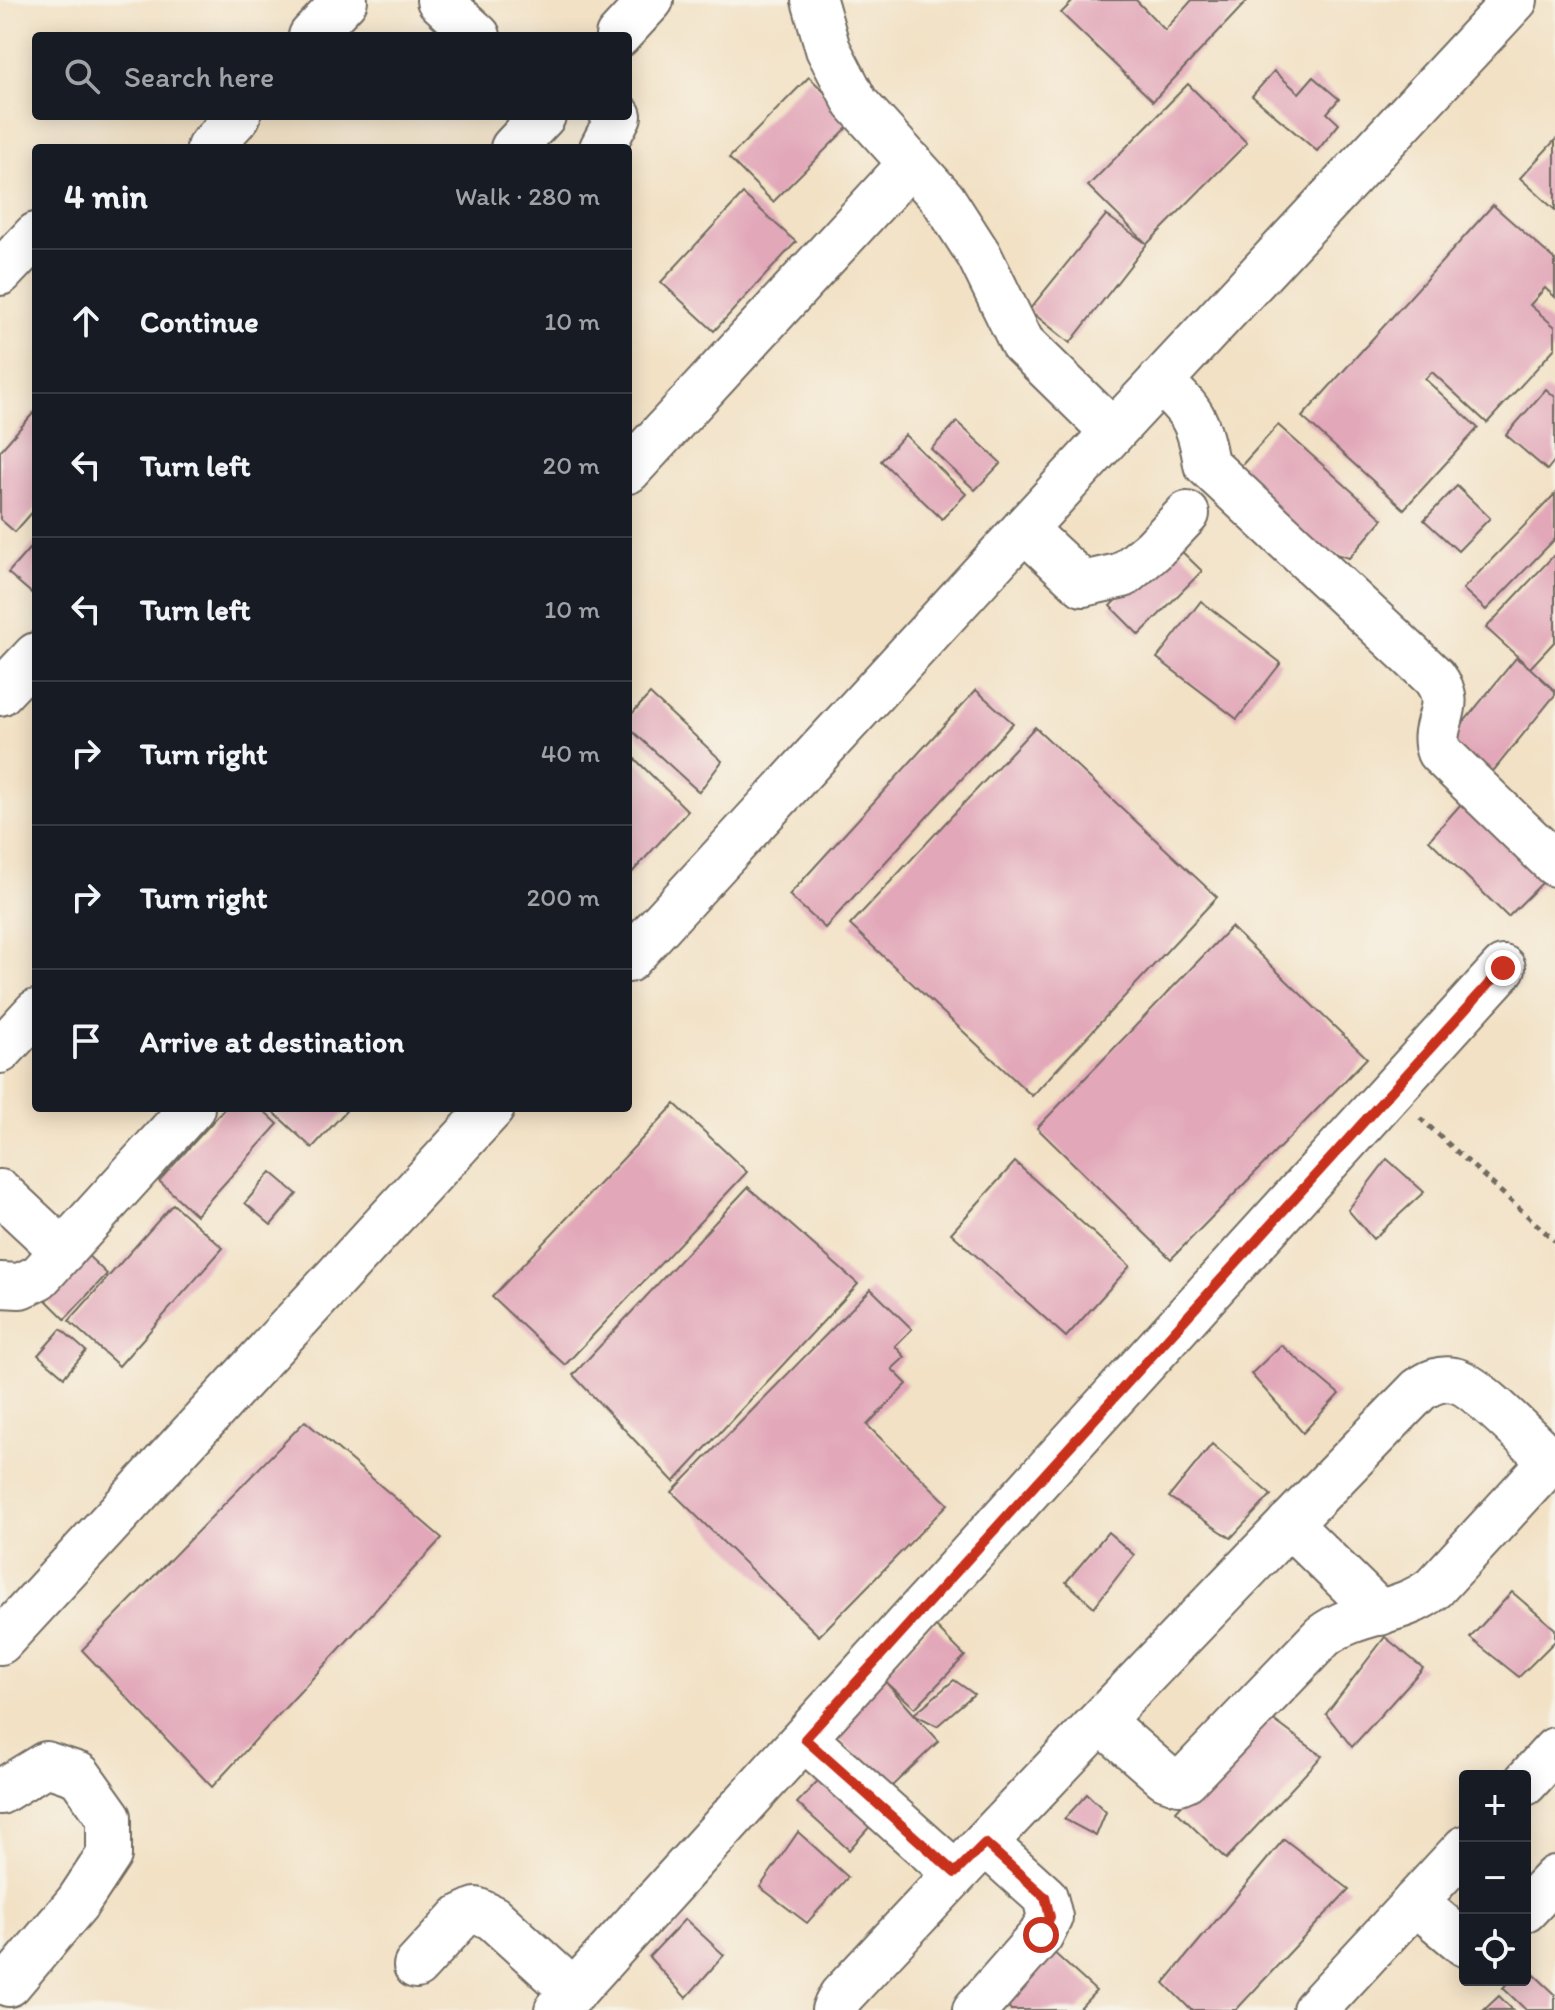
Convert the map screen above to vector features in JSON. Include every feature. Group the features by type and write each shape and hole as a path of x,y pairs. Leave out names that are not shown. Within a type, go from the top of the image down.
{"street":[{"path":"315,32 345,0"},
{"path":"439,0 474,32"},
{"path":"622,32 651,0"},
{"path":"814,0 828,49 856,103 943,199 979,255 1022,343 1113,432"},
{"path":"632,956 1515,0"},
{"path":"213,144 234,120"},
{"path":"517,144 539,120"},
{"path":"604,144 617,120"},
{"path":"632,467 911,163"},
{"path":"0,273 32,239"},
{"path":"1160,381 1187,406 1201,432 1206,464 1434,677 1444,696 1445,711 1436,733 1439,752 1555,864"},
{"path":"1024,529 1083,584 1123,575 1153,550 1187,514"},
{"path":"0,693 32,659"},
{"path":"416,1966 461,1917 476,1910 493,1918 566,2001 1503,968"},
{"path":"0,1051 32,1016"},
{"path":"0,1285 20,1286 39,1277 188,1112"},
{"path":"0,1642 488,1112"},
{"path":"0,1192 63,1251"},
{"path":"834,2010 841,1996 970,1858 1289,1524 1419,1390 1430,1382 1443,1379 1467,1385 1553,1459 1434,1588 1411,1604 1346,1621 1323,1636 1186,1779 1179,1782 1165,1777 1101,1721"},
{"path":"1289,1524 1380,1613"},
{"path":"805,1739 970,1858 1045,1897 1050,1917 1041,1935 975,2010"},
{"path":"1531,1776 1555,1750"},
{"path":"0,1792 46,1764 79,1775 109,1817 109,1855 15,1990"},
{"path":"1315,2010 1459,1854"},
{"path":"1531,1904 1555,1878"},
{"path":"1415,1902 1459,1939"}],"path":[{"path":"1391,1092 1555,1241"}],"building":[{"path":"1074,0 1136,0 1165,30 1192,0 1248,0 1153,101 1061,13"},
{"path":"1274,71 1299,93 1313,77 1339,99 1327,113 1339,124 1317,151 1252,96"},
{"path":"809,77 854,121 773,202 729,158"},
{"path":"1188,84 1247,143 1147,244 1088,186"},
{"path":"1555,140 1555,210 1520,178"},
{"path":"743,194 796,242 714,331 661,282"},
{"path":"1493,205 1555,260 1555,297 1545,288 1530,305 1555,327 1555,348 1487,423 1432,372 1425,379 1478,428 1404,509 1302,417"},
{"path":"1106,215 1147,244 1070,343 1029,310"},
{"path":"1546,389 1555,397 1555,460 1547,470 1506,435"},
{"path":"32,415 32,513 15,532 0,519 0,451"},
{"path":"957,422 1001,463 975,490 931,449"},
{"path":"1278,425 1383,519 1349,558 1312,547 1232,476"},
{"path":"905,435 966,494 942,519 881,461"},
{"path":"1457,486 1490,518 1458,551 1424,520"},
{"path":"1555,494 1555,539 1486,610 1463,589"},
{"path":"1172,542 1202,571 1139,635 1110,606"},
{"path":"32,546 32,594 8,573"},
{"path":"1555,554 1555,641 1530,668 1486,628"},
{"path":"1201,601 1281,663 1237,719 1157,658"},
{"path":"1516,658 1555,691 1555,695 1490,775 1449,740"},
{"path":"976,690 1013,723 825,928 789,895"},
{"path":"650,694 722,761 699,792 632,731 632,714"},
{"path":"1035,727 1217,897 1032,1096 850,925"},
{"path":"635,759 688,811 632,873 632,762"},
{"path":"1469,795 1549,876 1508,917 1429,840"},
{"path":"1231,927 1367,1058 1171,1259 1037,1128"},
{"path":"675,1104 747,1172 565,1365 492,1297"},
{"path":"221,1112 265,1112 278,1124 196,1215 159,1181"},
{"path":"273,1112 345,1112 312,1148"},
{"path":"1387,1159 1424,1192 1373,1239 1348,1210"},
{"path":"1015,1162 1130,1266 1066,1337 951,1233"},
{"path":"271,1172 297,1194 271,1225 245,1203"},
{"path":"748,1187 858,1284 674,1482 573,1375"},
{"path":"173,1204 223,1248 119,1366 69,1321"},
{"path":"78,1246 107,1274 65,1319 36,1290"},
{"path":"871,1289 912,1329 895,1346 905,1357 892,1369 907,1384 867,1425 948,1504 819,1636 672,1492"},
{"path":"61,1329 86,1351 64,1377 38,1355"},
{"path":"1281,1345 1339,1394 1303,1433 1251,1374"},
{"path":"305,1421 442,1538 212,1787 82,1650"},
{"path":"1212,1444 1271,1495 1231,1538 1169,1497"},
{"path":"1108,1532 1134,1555 1094,1607 1066,1582"},
{"path":"1512,1592 1555,1629 1555,1641 1519,1677 1470,1638"},
{"path":"933,1624 965,1656 915,1708 883,1679 939,1741 891,1787 829,1730"},
{"path":"1385,1637 1423,1668 1352,1747 1326,1714"},
{"path":"954,1680 974,1694 937,1726 914,1714"},
{"path":"1264,1713 1322,1756 1226,1859 1176,1811"},
{"path":"829,1769 879,1816 849,1850 797,1803"},
{"path":"1087,1794 1106,1812 1096,1836 1064,1819"},
{"path":"798,1832 848,1877 807,1923 760,1887"},
{"path":"1284,1839 1349,1889 1236,2010 1191,2010 1164,1983"},
{"path":"685,1919 724,1955 686,1998 649,1957"},
{"path":"1051,1950 1096,1991 1078,2010 1011,2010 1004,2000"},
{"path":"1531,1972 1555,1994 1555,2010 1526,2010 1503,1988 1531,1986"},
{"path":"1499,1996 1513,2010 1484,2010"}],"route":[{"path":"1041,1935 1050,1917 1045,1897 985,1843 955,1873 805,1739 1503,968"}]}
